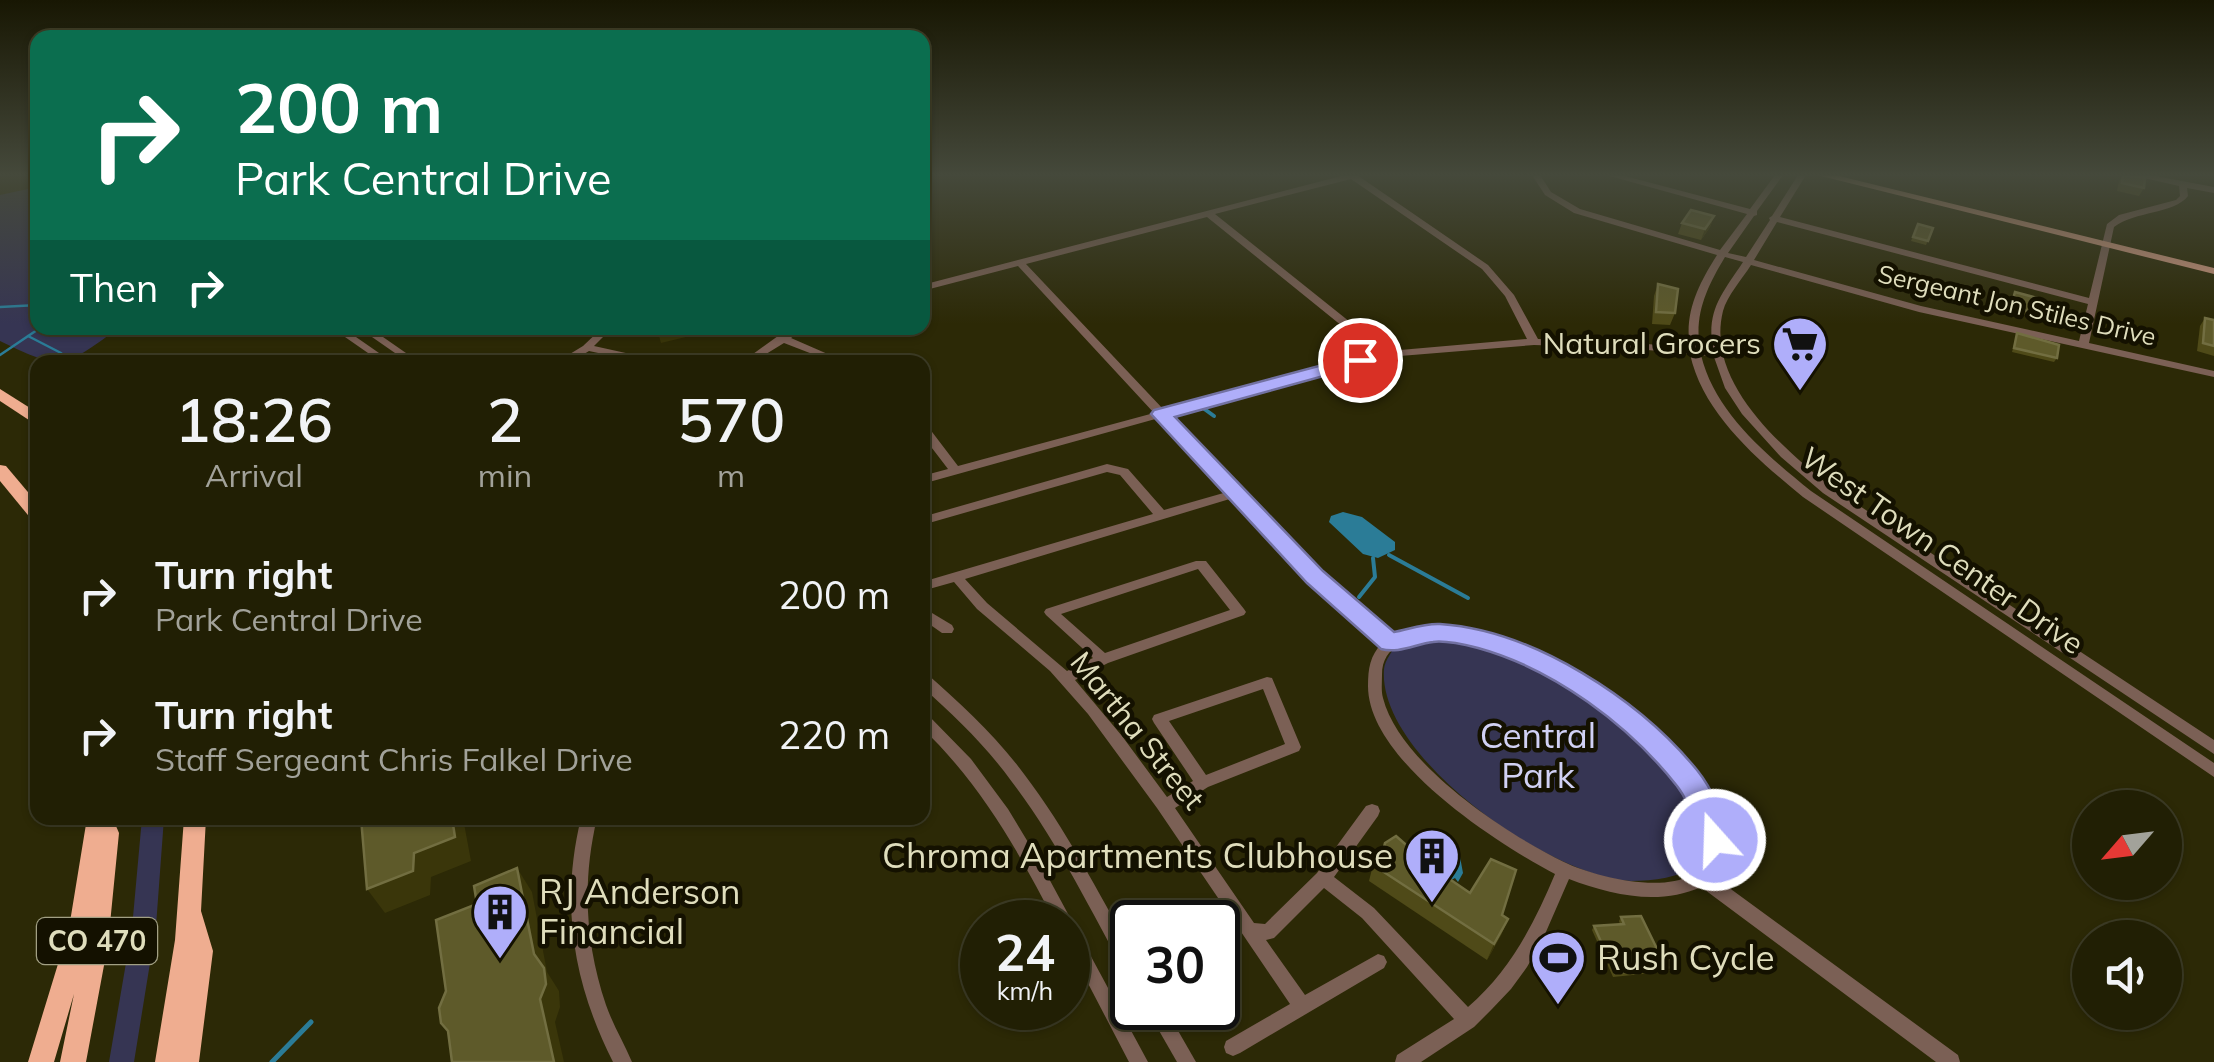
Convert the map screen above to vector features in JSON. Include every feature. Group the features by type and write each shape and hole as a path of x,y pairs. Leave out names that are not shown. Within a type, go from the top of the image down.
{"highway":[{"path":"0,394 30,415"},
{"path":"0,470 30,506"},
{"path":"41,1062 81,928 97,825"},
{"name":"CO 470","path":"73,1062 96,944 108,825"},
{"name":"CO 470","path":"168,1062 190,909 195,825"},
{"path":"186,1062 201,951 190,909"}],"main road":[{"path":"2022,225 2214,272"}],"street":[{"path":"930,286 1168,225"},
{"path":"1222,225 1346,324 1375,357"},
{"path":"1425,225 1486,266 1510,294 1534,342"},
{"name":"Sergeant Jon Stiles Drive","path":"1620,225 1923,310 2214,374"},
{"name":"West Town Center Drive","path":"1746,225 1696,304 1695,351 1724,410 1752,445 1794,484 2214,771"},
{"name":"West Town Center Drive","path":"1769,225 1718,308 1714,330 1718,354 1745,410 1813,478 2214,748"},
{"path":"1798,225 2093,302"},
{"path":"2084,344 2104,245 2112,225"},
{"path":"1020,263 1333,594 1390,642"},
{"path":"347,335 376,355"},
{"path":"374,335 404,355"},
{"path":"576,355 600,335"},
{"path":"757,355 787,335"},
{"path":"782,338 824,355"},
{"path":"930,478 1375,357 1534,342 1718,354"},
{"path":"587,348 620,355"},
{"path":"930,437 955,470"},
{"path":"930,520 1107,468 1124,472 1161,516"},
{"path":"930,584 1236,493"},
{"path":"1066,678 1103,659 1239,612 1201,564 1051,612 1103,659"},
{"name":"Martha Street","path":"957,576 976,604 1066,678 1165,806 1303,1007"},
{"path":"930,617 947,629"},
{"path":"1426,632 1474,637 1536,660 1608,702 1657,744 1697,791 1715,840 1714,858 1702,878 1674,890 1638,890 1565,870 1471,812 1436,784 1383,716 1374,688 1376,663 1390,642 1426,632"},
{"path":"1165,806 1202,783 1294,747 1266,682 1158,719 1202,783"},
{"path":"930,685 969,718 1017,772 1048,817 1110,928"},
{"path":"930,727 987,788 1052,900"},
{"path":"2163,737 2180,737 2214,757"},
{"path":"1249,930 1268,932 1323,878 1372,811"},
{"path":"588,825 578,892 581,925 596,1001 624,1062"},
{"path":"1404,1062 1496,998 1521,966 1565,870"},
{"path":"1323,878 1368,913 1468,1021"},
{"path":"1702,878 1950,1062"},
{"path":"1233,1046 1378,962"},
{"path":"1090,971 1139,1062"},
{"path":"1169,1030 1187,1062"}],"green space":[{"path":"0,225 30,225 30,335 109,335 78,355 31,355 0,341"},
{"name":"Central Park","path":"1448,638 1519,658 1578,690 1631,728 1683,783 1707,834 1698,866 1675,876 1649,880 1597,875 1516,836 1438,774 1408,739 1389,703 1384,669 1398,642"},
{"path":"141,825 163,825 156,926 134,1062 109,1062 132,928"}],"water":[{"path":"1343,512 1362,517 1395,542 1395,550 1378,558 1363,554 1329,522 1331,516"},
{"path":"1433,837 1439,841 1448,837 1458,846 1463,873 1458,882 1455,878 1448,882 1431,864 1438,863 1436,854 1429,854"}],"building":[{"path":"1918,225 1933,228 1928,241 1913,237"},
{"path":"1658,284 1678,289 1675,313 1656,312"},
{"path":"2015,292 2041,299 2037,314 2011,306"},
{"path":"2205,318 2214,320 2214,346 2203,343"},
{"path":"2017,333 2059,345 2057,358 2014,348"},
{"path":"362,825 453,825 455,837 414,853 413,871 367,889"},
{"path":"1396,836 1470,893 1491,859 1516,870 1502,915 1508,919 1494,944 1373,865 1381,859 1385,843"},
{"name":"RJ Anderson Financial","path":"517,868 534,954 544,968 546,984 540,999 554,1062 452,1062 448,1031 441,1023 439,1008 446,991 436,920 477,904 474,886"},
{"path":"1641,916 1660,955 1668,954 1674,967 1615,973 1594,926 1624,924 1621,917"}],"waterway":[{"path":"0,307 30,305"},
{"path":"0,355 28,336"},
{"path":"28,336 63,355"},
{"path":"1203,408 1214,416"},
{"path":"1389,555 1468,598"},
{"path":"1359,597 1375,577 1373,558"},
{"path":"272,1062 311,1022"}],"place":[{"name":"Natural Grocers","path":"1800,393"},
{"name":"Chroma Apartments Clubhouse","path":"1432,905"},
{"name":"RJ Anderson Financial","path":"500,961"},
{"name":"Rush Cycle","path":"1558,1007"}],"route":[{"path":"1360,360 1161,414 1315,577 1390,642 1436,632 1484,640 1556,670 1619,710 1657,744 1697,791 1715,840"}]}
